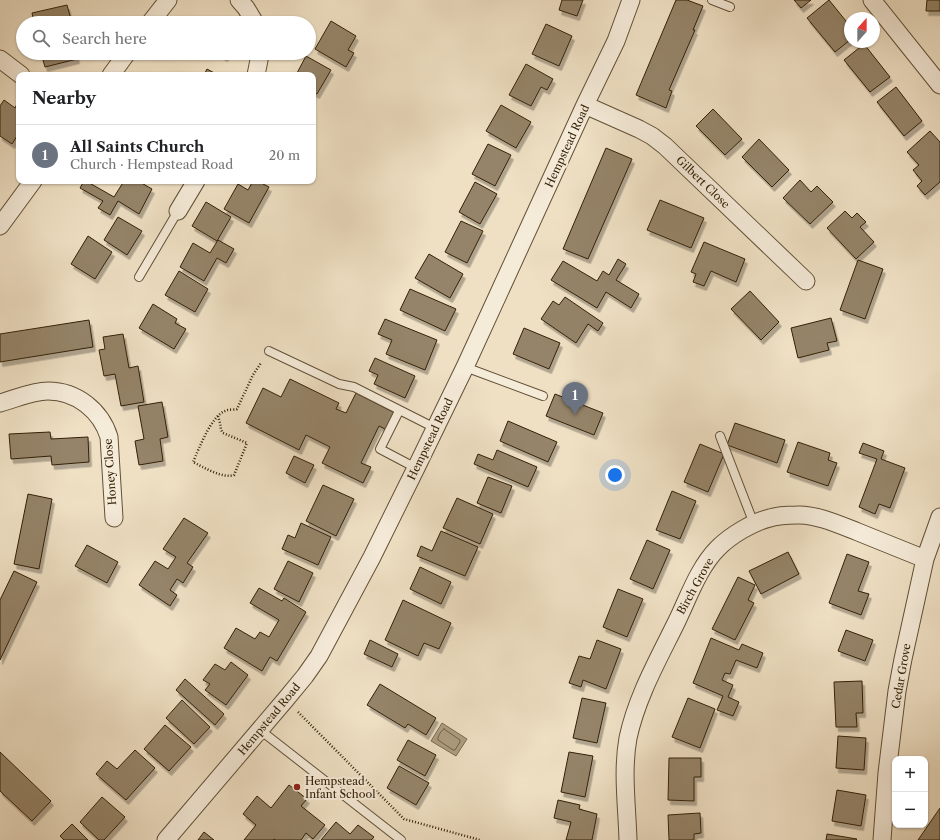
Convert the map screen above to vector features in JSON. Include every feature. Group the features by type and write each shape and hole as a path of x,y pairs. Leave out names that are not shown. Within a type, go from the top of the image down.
{"street":[{"path":"155,16 168,0"},
{"path":"239,0 251,16"},
{"name":"Hempstead Road","path":"166,840 286,699 319,656 366,569 465,366 616,41 631,0"},
{"path":"872,0 940,85"},
{"path":"0,59 17,72"},
{"path":"113,72 122,60"},
{"path":"257,72 259,60"},
{"name":"Gilbert Close","path":"585,105 639,129 652,136 665,146 806,281"},
{"path":"0,226 31,184"},
{"path":"178,211 194,184"},
{"name":"Honey Close","path":"0,403 37,392 60,392 81,400 100,417 109,437 114,518"},
{"name":"Birch Grove","path":"628,840 625,769 629,737 639,701 697,579 708,560 718,548 729,539 754,524 770,518 799,514 835,523 925,559"},
{"name":"Cedar Grove","path":"882,840 887,773 897,691 925,559 940,517"}],"lane":[{"path":"712,0 730,7"},
{"path":"139,277 178,211"},
{"path":"269,351 339,384 354,387 435,428"},
{"path":"465,366 543,396"},
{"path":"399,411 380,449 416,468"},
{"path":"720,436 754,524"},
{"path":"260,730 401,840"}],"path":[{"path":"218,416 221,430 224,433 247,443 234,475 231,476 219,474 193,462 209,428 218,416 225,411 237,410 253,375 269,351"},
{"path":"286,699 404,819 480,840"}],"water":[{"path":"442,723 467,739 456,756 431,741"}],"building":[{"path":"562,0 583,0 577,16 559,10"},
{"path":"676,0 687,0 703,6 693,30 695,30 669,90 672,91 666,108 636,95"},
{"path":"794,0 811,0 801,8"},
{"path":"829,0 844,19 844,45 835,52 807,18"},
{"path":"927,0 940,0 940,11 926,11"},
{"path":"67,5 70,16 33,16 32,13"},
{"path":"331,21 356,36 348,50 354,53 346,67 316,50"},
{"path":"546,24 572,36 559,66 532,54"},
{"path":"859,48 867,48 890,77 870,92 844,60"},
{"path":"43,60 73,60 45,67"},
{"path":"304,60 313,60 331,70 317,94 316,72 298,72"},
{"path":"526,64 553,79 547,90 541,87 531,106 509,95"},
{"path":"207,69 212,72 206,72"},
{"path":"896,87 922,121 904,136 877,102"},
{"path":"4,100 15,108 16,106 16,138 12,144 0,136 0,106"},
{"path":"501,105 531,122 516,148 486,131"},
{"path":"713,109 742,139 725,155 696,126"},
{"path":"930,131 940,142 940,182 925,195 917,186 922,181 913,170 919,165 907,152"},
{"path":"759,139 789,170 772,187 742,157"},
{"path":"488,144 511,155 495,186 472,174"},
{"path":"606,148 632,159 588,259 563,249"},
{"path":"800,180 811,192 817,186 833,202 810,224 783,198"},
{"path":"475,182 497,194 480,224 459,212"},
{"path":"82,184 91,184 114,197 122,184 143,184 152,189 139,214 118,201 110,215 98,208 103,201 80,188"},
{"path":"238,184 248,190 251,184 263,184 269,187 249,223 224,209"},
{"path":"660,200 704,218 691,248 647,230"},
{"path":"206,202 231,217 217,241 192,226"},
{"path":"845,211 852,218 857,213 866,222 860,227 874,242 856,259 827,228"},
{"path":"118,217 142,231 127,255 104,240"},
{"path":"461,221 483,231 467,263 445,252"},
{"path":"88,236 112,252 95,279 71,264"},
{"path":"218,240 234,249 226,263 217,258 204,281 180,267 193,243 210,253"},
{"path":"704,242 745,259 736,282 711,271 704,286 693,282 696,274 691,272"},
{"path":"429,254 463,274 450,298 415,278"},
{"path":"618,259 626,264 616,280 639,294 631,308 606,292 597,308 551,280 563,261 597,281 603,271 609,275"},
{"path":"858,260 883,269 865,319 840,310"},
{"path":"179,271 208,289 195,312 165,295"},
{"path":"410,289 456,309 445,331 400,310"},
{"path":"750,291 779,322 761,340 731,309"},
{"path":"565,297 603,323 598,331 588,324 576,343 541,319 553,301 559,305"},
{"path":"153,304 177,319 175,323 186,329 174,349 139,328"},
{"path":"831,318 837,341 827,343 829,350 798,358 791,328"},
{"path":"385,319 437,340 425,370 386,354 392,340 378,334"},
{"path":"89,320 93,347 0,362 0,334"},
{"path":"524,328 560,343 549,369 513,354"},
{"path":"123,334 129,368 138,366 144,402 121,406 115,374 104,376 99,350 105,349 103,337"},
{"path":"375,358 415,376 405,398 374,384 378,375 369,371"},
{"path":"290,379 339,403 336,409 346,413 356,393 395,413 387,430 379,426 361,463 371,467 363,483 322,463 330,447 306,435 299,450 246,423 263,388 281,397"},
{"path":"555,394 603,413 594,435 546,416"},
{"path":"162,402 168,437 160,439 163,461 139,465 135,441 144,439 138,406"},
{"path":"508,421 557,442 548,462 500,441"},
{"path":"735,423 785,440 777,463 727,445"},
{"path":"50,432 51,439 88,437 89,462 52,465 51,456 11,459 9,434"},
{"path":"798,442 830,453 828,460 837,463 828,486 787,472"},
{"path":"863,443 884,451 881,459 905,468 890,508 879,504 875,514 859,507 877,459 859,453"},
{"path":"700,444 724,454 708,492 684,482"},
{"path":"497,450 537,467 528,487 474,464 478,454 493,460"},
{"path":"294,456 314,465 305,483 286,473"},
{"path":"488,477 512,486 501,513 477,503"},
{"path":"323,485 354,499 336,536 306,521"},
{"path":"672,491 696,501 680,539 656,530"},
{"path":"28,494 52,499 39,569 14,564"},
{"path":"457,498 493,514 480,544 443,528"},
{"path":"184,518 208,533 187,563 193,567 183,583 177,579 170,590 177,595 170,606 139,585 155,561 168,569 176,557 163,549"},
{"path":"301,523 331,537 318,565 282,549 288,535 295,538"},
{"path":"441,531 478,547 465,576 417,556 421,546 432,551"},
{"path":"647,540 670,550 653,589 630,579"},
{"path":"87,545 118,562 107,583 75,566"},
{"path":"788,552 799,574 761,594 749,571"},
{"path":"847,554 869,562 858,591 869,594 861,615 829,603"},
{"path":"288,561 313,573 299,602 274,589"},
{"path":"420,567 451,582 441,604 410,589"},
{"path":"14,571 37,582 0,660 0,600"},
{"path":"738,577 755,585 748,600 754,603 735,640 712,629"},
{"path":"259,588 282,601 284,598 306,612 277,661 270,657 262,671 224,648 236,628 255,639 260,632 269,637 279,620 250,603"},
{"path":"618,589 643,599 627,637 603,627"},
{"path":"403,600 451,623 439,649 424,643 418,656 385,640"},
{"path":"846,630 873,640 865,661 838,651"},
{"path":"711,638 739,650 742,644 763,653 757,668 736,660 730,674 725,673 722,680 733,685 728,697 739,702 733,716 717,710 723,696 693,683"},
{"path":"370,640 398,654 392,667 364,654"},
{"path":"597,640 621,649 606,689 583,680 581,687 569,683 579,656 590,659"},
{"path":"231,662 248,675 226,705 205,690 210,684 203,680 215,664 225,670"},
{"path":"185,679 224,714 215,725 176,690"},
{"path":"862,681 863,713 856,713 857,727 836,727 834,682"},
{"path":"380,684 436,718 426,735 408,724 405,728 367,705"},
{"path":"582,698 606,703 597,743 573,738"},
{"path":"688,698 715,709 700,748 672,737"},
{"path":"182,700 210,727 194,744 166,718"},
{"path":"165,725 191,747 169,771 144,749"},
{"path":"838,736 866,738 864,770 836,768"},
{"path":"408,740 436,755 425,776 397,760"},
{"path":"135,750 155,768 126,800 96,774 107,761 117,769"},
{"path":"0,752 51,801 32,821 0,791"},
{"path":"569,752 593,756 585,797 561,792"},
{"path":"669,758 701,758 701,777 694,777 694,801 668,800"},
{"path":"399,766 429,783 416,805 387,788"},
{"path":"289,785 307,799 301,806 325,825 313,839 306,833 301,840 244,840 256,825 243,814 257,796 271,808"},
{"path":"837,790 866,795 861,826 832,821"},
{"path":"102,797 125,817 104,840 99,840 80,822"},
{"path":"558,800 580,805 579,809 597,814 592,840 566,840 571,822 554,818"},
{"path":"940,808 940,840 918,840 926,828 928,828 928,825"},
{"path":"700,813 701,833 694,834 694,840 669,840 668,815"},
{"path":"336,822 350,834 358,825 374,837 371,840 321,840"},
{"path":"72,824 88,840 64,840 60,836"},
{"path":"204,832 214,840 198,840"},
{"path":"827,834 857,839 826,840"}],"place":[{"name":"All Saints Church","path":"575,415"},
{"name":"Hempstead Infant School","path":"297,787"}]}
